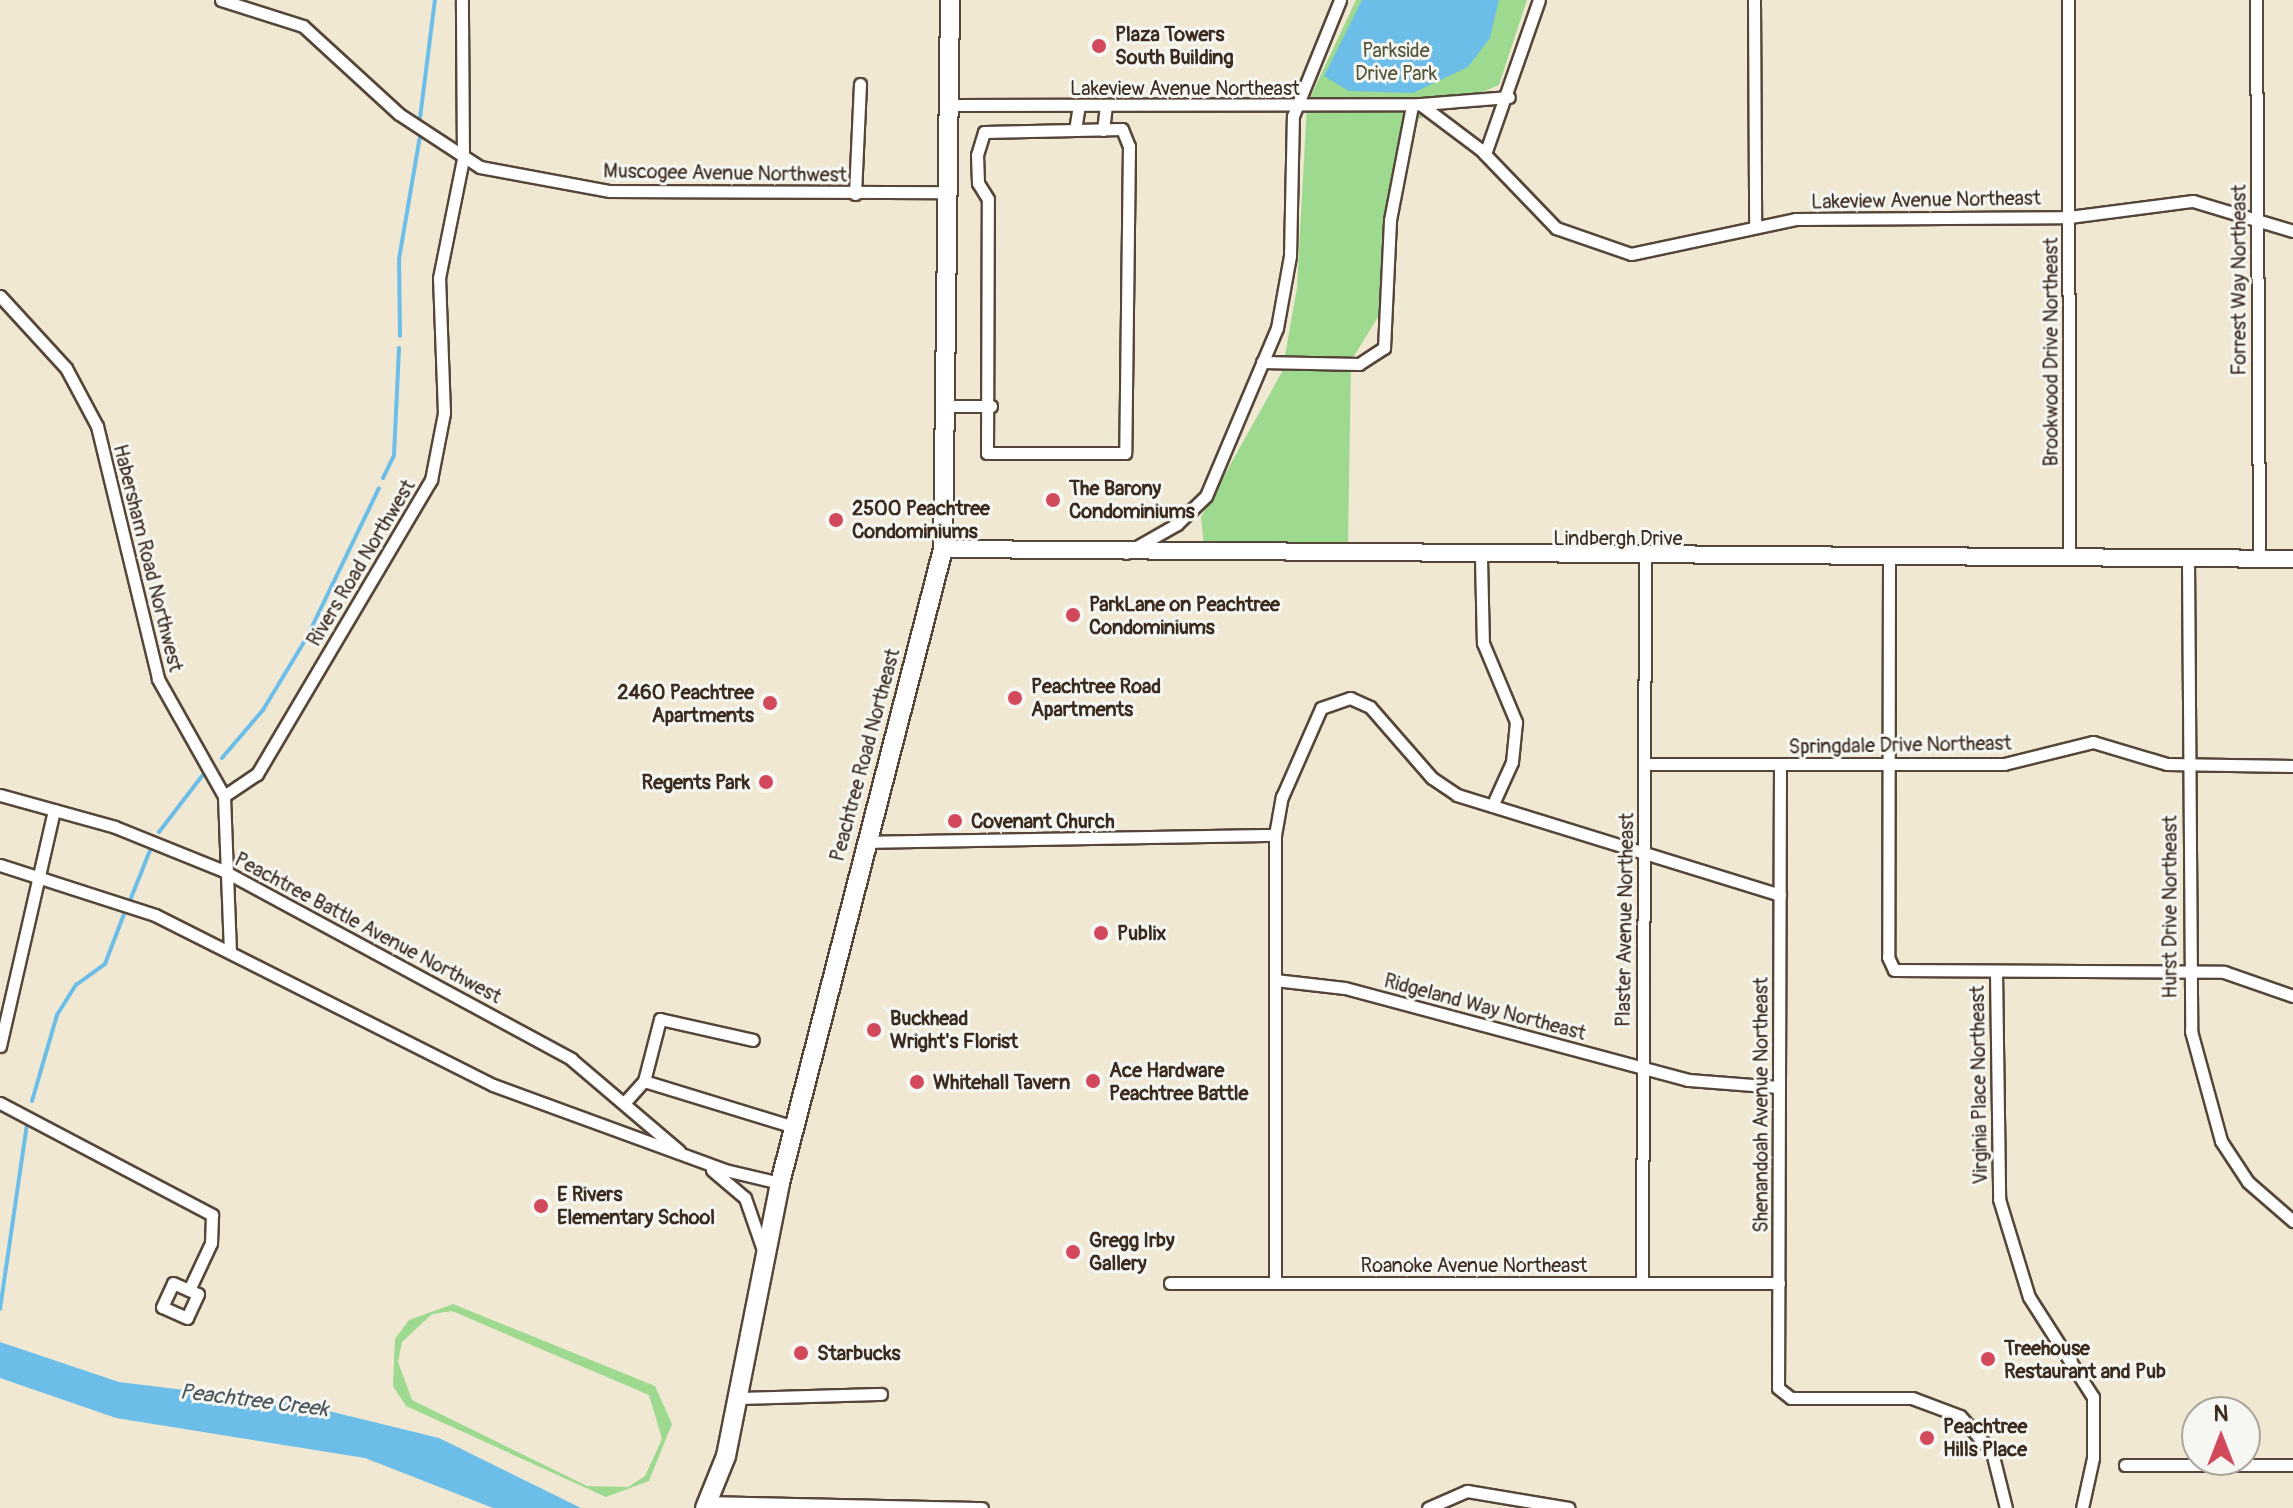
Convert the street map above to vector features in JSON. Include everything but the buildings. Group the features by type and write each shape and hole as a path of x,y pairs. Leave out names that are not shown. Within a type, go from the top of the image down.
{"highway":[{"name":"Peachtree Road Northeast","path":"707,1505 737,1398 780,1183 863,842 943,549 950,406 950,0"}],"main road":[{"name":"Lindbergh Drive","path":"943,549 1481,558 2293,559"}],"street":[{"name":"Muscogee Avenue Northwest","path":"221,0 303,26 399,114 463,159 610,191 949,192"},
{"name":"Rivers Road Northwest","path":"224,796 257,774 431,480 444,413 439,278 463,159 462,0"},
{"path":"1125,553 1136,540 1177,524 1206,496 1262,362 1287,281 1297,106 1340,0"},
{"path":"1485,154 1509,97 1539,0"},
{"path":"1754,0 1755,227"},
{"name":"Brookwood Drive Northeast","path":"2068,0 2069,559"},
{"name":"Forrest Way Northeast","path":"2256,0 2259,560"},
{"path":"855,194 860,84"},
{"name":"Lakeview Avenue Northeast","path":"949,105 1416,105 1509,97"},
{"path":"1075,130 1079,105"},
{"path":"1103,130 1106,105"},
{"name":"Lakeview Avenue Northeast","path":"1416,105 1485,154 1556,228 1606,251 1655,252 1755,227 1835,216 2069,217 2193,201 2256,217 2293,231"},
{"path":"1262,362 1359,364 1384,348 1390,220 1416,105"},
{"path":"1122,129 1129,146 1125,453 987,453 983,415 991,406 988,199 978,183 977,155 984,132 1075,130 1122,129"},
{"name":"Habersham Road Northwest","path":"0,296 88,403 122,512 158,679 224,796"},
{"path":"950,406 991,406"},
{"path":"1481,558 1483,643 1516,722 1512,762 1492,806"},
{"name":"Plaster Avenue Northeast","path":"1642,1283 1645,558"},
{"path":"1889,559 1888,957 1894,970 2238,974 2293,996"},
{"name":"Hurst Drive Northeast","path":"2188,560 2187,972 2198,1075 2221,1141 2248,1182 2293,1221"},
{"path":"1275,1283 1275,835 1305,735 1321,708 1340,699 1370,707 1444,788 1643,856 1780,895"},
{"name":"Springdale Drive Northeast","path":"1645,764 2004,764 2093,742 2187,766 2293,766"},
{"name":"Shenandoah Avenue Northeast","path":"1780,764 1778,1388 1791,1398 1912,1398 1960,1416 1992,1452 2006,1508"},
{"name":"Peachtree Battle Avenue Northwest","path":"0,795 54,810 224,871 571,1059 625,1102 685,1157"},
{"path":"224,796 224,871 230,950"},
{"path":"0,1046 54,810"},
{"path":"863,842 1275,835"},
{"name":"Peachtree Battle Avenue Northwest","path":"0,865 39,876 230,950 480,1079 685,1157 780,1183"},
{"name":"Virginia Place Northeast","path":"1996,971 1999,1199 2029,1297 2093,1397 2093,1458 2082,1508"},
{"name":"Ridgeland Way Northeast","path":"1275,980 1345,988 1708,1084 1779,1087"},
{"path":"625,1102 644,1081 660,1019 753,1040"},
{"path":"644,1081 794,1127"},
{"path":"0,1103 212,1215 211,1243 189,1290"},
{"name":"Peachtree Battle Avenue Northwest","path":"702,1162 745,1198 765,1261"},
{"name":"Roanoke Avenue Northeast","path":"1170,1283 1779,1283"},
{"path":"737,1398 881,1394"},
{"path":"2125,1465 2293,1465"},
{"path":"1428,1508 1467,1491 1563,1508"},
{"path":"707,1505 982,1508"}],"green space":[{"name":"Parkside Drive Park","path":"1356,0 1527,0 1499,85 1402,126 1381,312 1351,361 1348,547 1204,547 1201,517 1282,372 1297,288 1307,104"},
{"path":"453,1304 655,1386 672,1424 649,1481 606,1497 406,1406 393,1386 395,1339 409,1320","holes":["452,1311 649,1395 662,1439 645,1476 628,1487 587,1486 412,1400 398,1362 402,1342 432,1314"]}],"water":[{"path":"1362,0 1499,0 1490,38 1468,67 1413,93 1349,91 1324,76"},
{"name":"Peachtree Creek","path":"0,1342 119,1382 300,1404 439,1438 581,1508 493,1508 365,1458 116,1418 0,1378"}],"waterway":[{"path":"420,118 435,0"},
{"path":"400,336 399,259 420,136"},
{"path":"383,478 394,455 399,348"},
{"path":"222,758 263,710 307,637 379,488"},
{"path":"159,832 202,776"},
{"path":"131,898 151,848"},
{"path":"32,1101 57,1015 76,985 105,964 124,914"},
{"path":"0,1309 27,1124"}],"place":[{"name":"Plaza Towers South Building","path":"1099,46"},
{"name":"The Barony Condominiums","path":"1053,500"},
{"name":"2500 Peachtree Condominiums","path":"836,520"},
{"name":"ParkLane on Peachtree Condominiums","path":"1073,615"},
{"name":"Peachtree Road Apartments","path":"1015,698"},
{"name":"2460 Peachtree Apartments","path":"770,703"},
{"name":"Regents Park","path":"766,782"},
{"name":"Covenant Church","path":"955,821"},
{"name":"Publix","path":"1101,933"},
{"name":"Buckhead Wright's Florist","path":"874,1030"},
{"name":"Ace Hardware Peachtree Battle","path":"1093,1081"},
{"name":"Whitehall Tavern","path":"917,1082"},
{"name":"E Rivers Elementary School","path":"541,1206"},
{"name":"Gregg Irby Gallery","path":"1073,1252"},
{"name":"Starbucks","path":"801,1353"},
{"name":"Treehouse Restaurant and Pub","path":"1988,1359"},
{"name":"Peachtree Hills Place","path":"1927,1438"}]}
